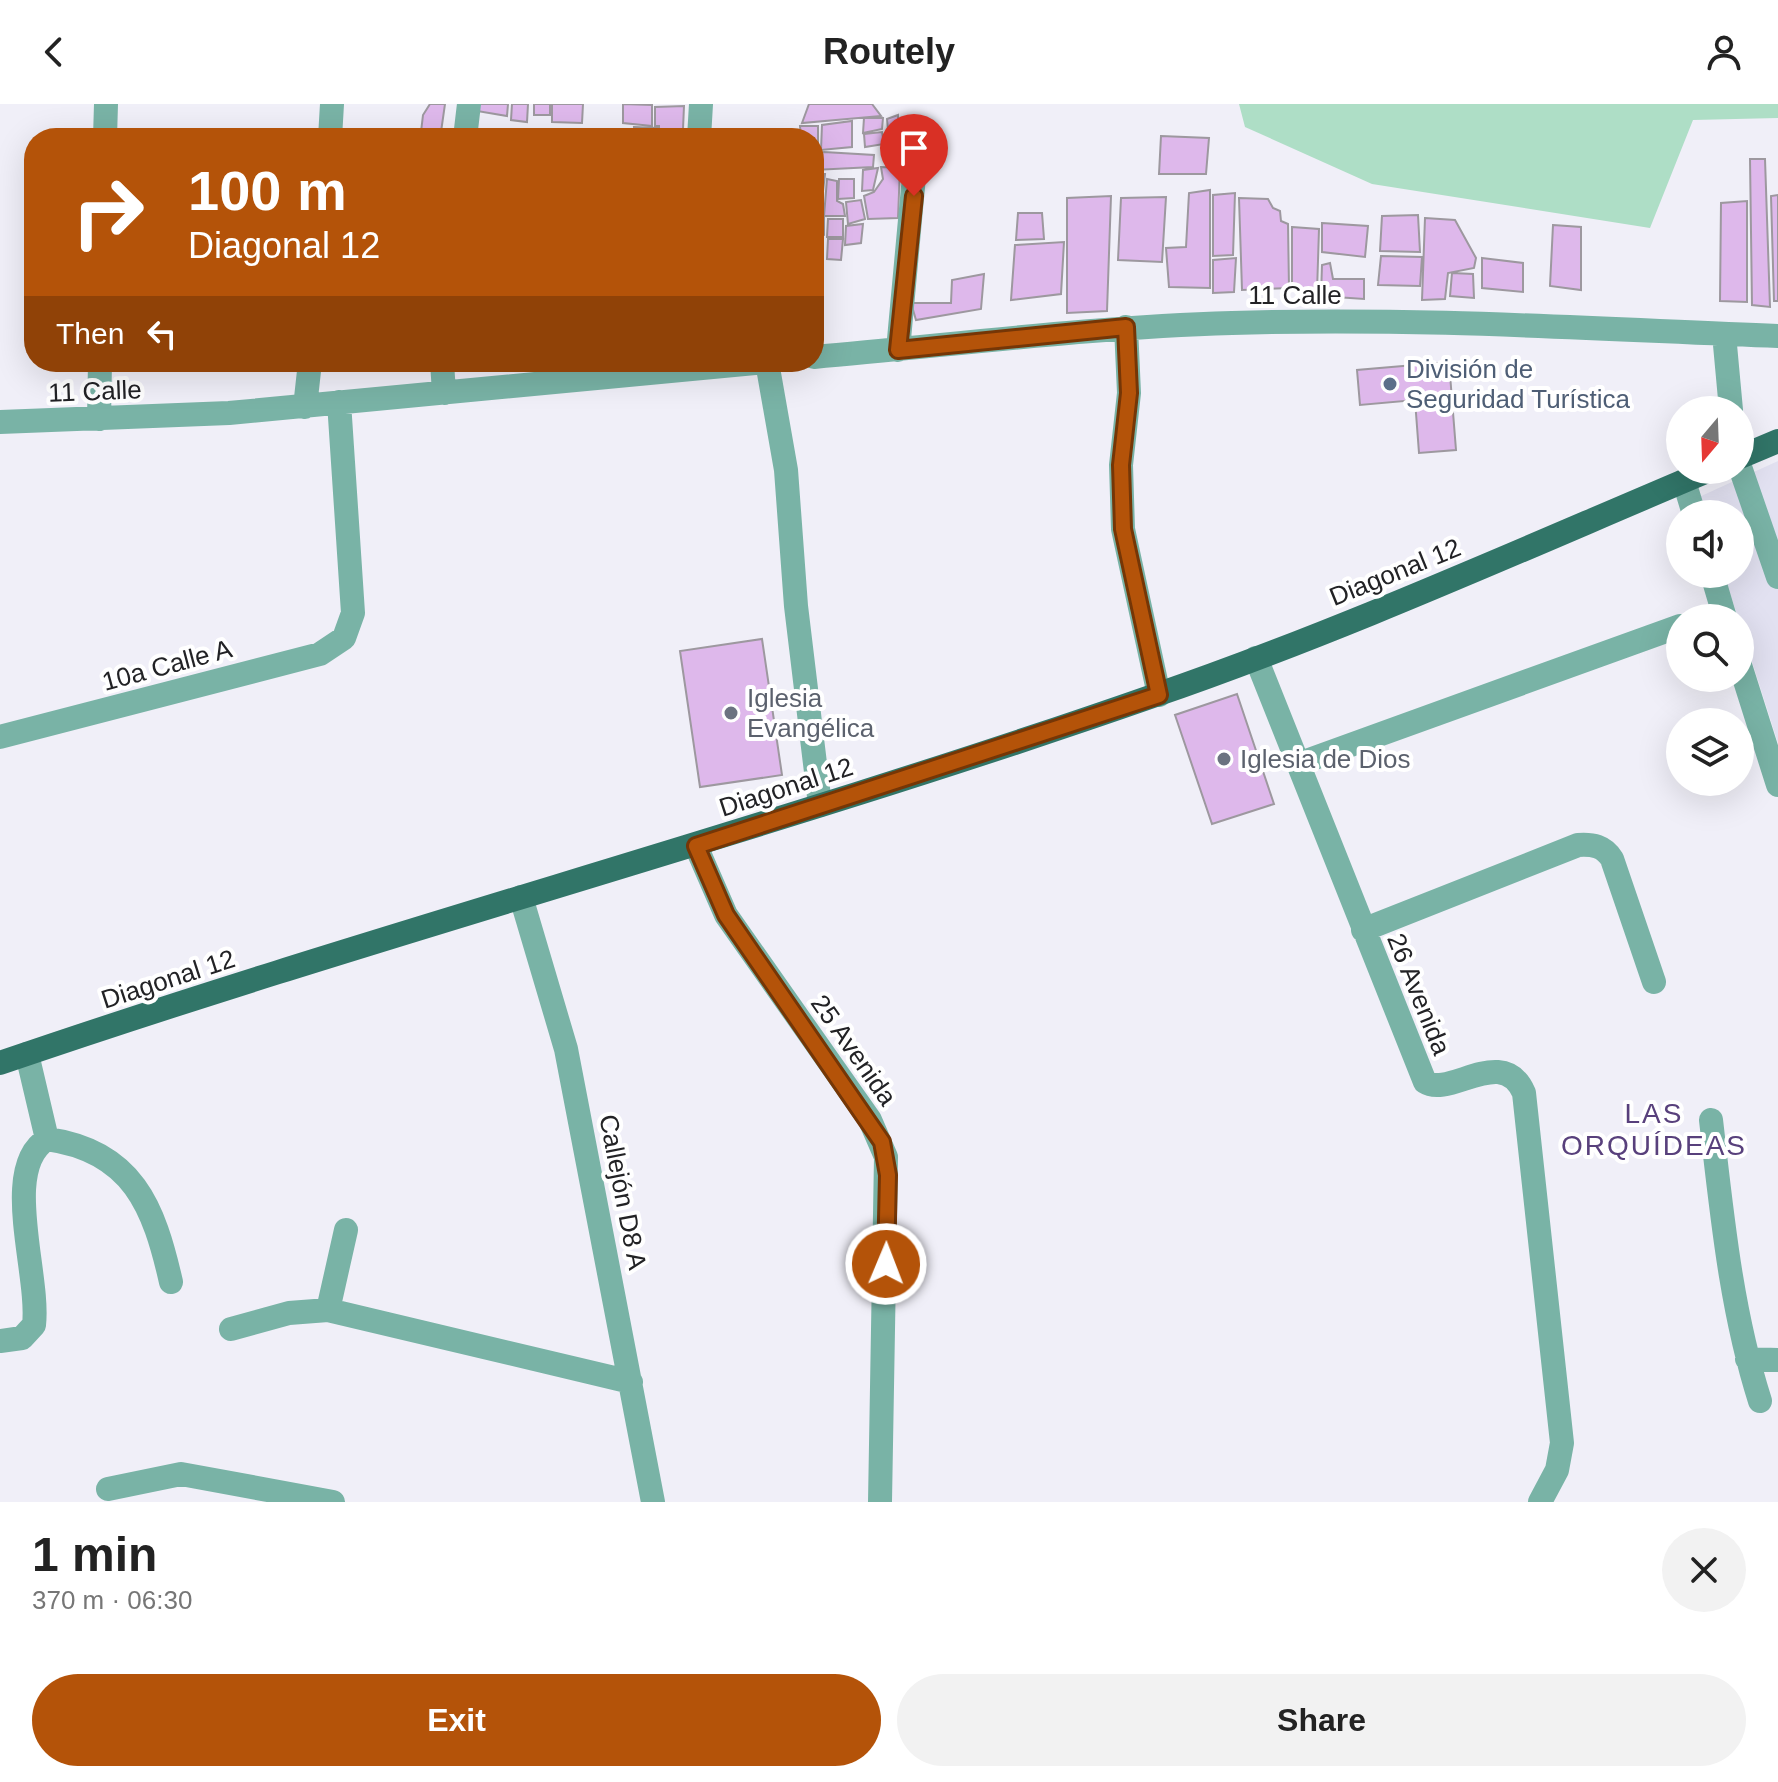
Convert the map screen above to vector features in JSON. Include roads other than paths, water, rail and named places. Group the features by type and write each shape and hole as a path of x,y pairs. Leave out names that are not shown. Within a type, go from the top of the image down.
{"main road":[{"path":"1754,451 1778,441"},
{"name":"Diagonal 12","path":"0,1063 521,897 696,846 1159,695 1677,484"}],"street":[{"path":"105,128 106,104"},
{"path":"331,128 332,104"},
{"path":"466,128 469,104"},
{"path":"700,128 701,104"},
{"path":"898,350 917,144"},
{"name":"11 Calle","path":"824,356 1126,327 1335,322 1778,336"},
{"path":"1126,327 1129,393 1121,465 1123,529 1159,695"},
{"path":"1724,334 1730,396"},
{"path":"99,419 100,372"},
{"path":"305,407 309,372"},
{"path":"443,372 444,393"},
{"name":"11 Calle","path":"0,422 305,407 628,372"},
{"path":"768,372 786,470 797,620 820,805"},
{"name":"10a Calle A","path":"0,737 320,654 344,638 353,613 339,402"},
{"path":"1746,484 1778,577"},
{"path":"1298,764 1666,631"},
{"name":"26 Avenida","path":"1256,658 1425,1082 1436,1087 1488,1072 1513,1078 1524,1093 1562,1443 1557,1470 1540,1502"},
{"path":"1749,692 1778,785"},
{"path":"1363,930 1578,845 1593,844 1604,849 1612,859 1654,982"},
{"name":"25 Avenida","path":"696,846 726,915 870,1120 886,1157 880,1502"},
{"name":"Callejón D8 A","path":"521,897 566,1049 653,1502"},
{"path":"27,1054 47,1139"},
{"path":"1711,1120 1728,1262 1747,1359 1760,1401"},
{"path":"47,1139 90,1151 126,1176 158,1228 171,1282"},
{"path":"0,1341 22,1338 34,1325 17,1180 26,1154 47,1139"},
{"path":"328,1310 346,1230"},
{"path":"231,1329 289,1313 328,1310 631,1382"},
{"path":"1747,1359 1778,1360"},
{"path":"108,1489 181,1474 333,1502"}],"place":[{"name":"División de Seguridad Turística","path":"1390,384"},
{"name":"Iglesia Evangélica","path":"731,713"},
{"name":"Iglesia de Dios","path":"1224,759"}],"district":[{"name":"LAS ORQUÍDEAS","path":"1654,1129"}]}
